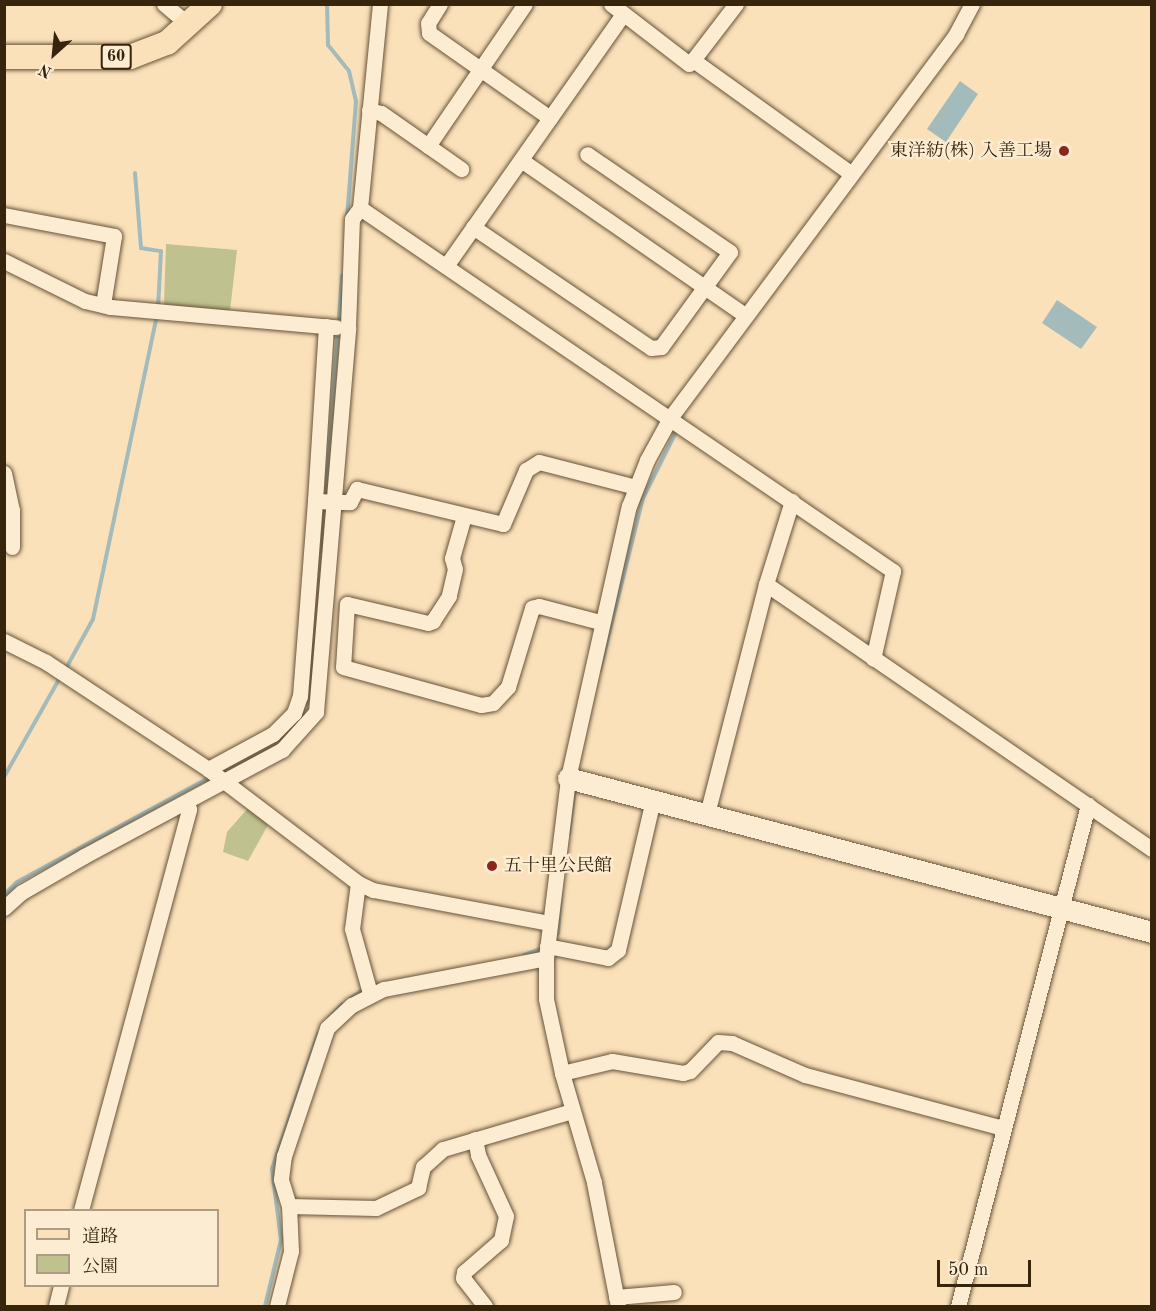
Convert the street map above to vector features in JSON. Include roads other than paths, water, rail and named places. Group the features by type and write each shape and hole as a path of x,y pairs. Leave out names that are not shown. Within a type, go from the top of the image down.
{"main road":[{"name":"60","path":"4,57 130,57 166,43 210,4"}],"street":[{"path":"164,4 189,25"},
{"path":"4,908 22,892 84,856 187,803 282,750 303,732 316,712 348,327 352,219 360,208 380,4"},
{"path":"440,4 428,23 429,33 550,118"},
{"path":"428,146 525,4"},
{"path":"446,266 550,118 617,9 689,64 736,4"},
{"path":"674,1292 617,1302 594,1182 562,1073 546,999 547,952 568,778 600,622 636,487 670,418 850,173 956,34 972,4"},
{"path":"693,60 850,173"},
{"path":"369,110 381,113 461,169"},
{"path":"473,227 651,348 661,347 730,252 587,154"},
{"path":"521,160 745,315"},
{"path":"360,208 893,571 873,659"},
{"path":"4,215 114,236 103,305"},
{"path":"4,261 85,301 103,305 348,327"},
{"path":"208,769 273,734 294,712 300,696 326,326"},
{"path":"315,501 350,502 357,489 503,524 526,470 539,462 636,487"},
{"path":"4,473 12,510 12,547"},
{"path":"707,814 766,584 792,501"},
{"path":"464,516 452,558 455,569 449,596 433,621 428,623 347,604 343,667 481,705 493,703 508,687 532,608 539,606 600,622"},
{"path":"766,584 1152,849"},
{"path":"4,641 46,662 208,769 358,883 373,890 550,923"},
{"path":"568,778 1152,932"},
{"path":"277,1306 291,1251 289,1206 281,1179 284,1156 314,1059 327,1028 370,993 547,952 608,958 618,950 653,800"},
{"path":"81,1209 189,809 187,803"},
{"path":"958,1306 1088,805"},
{"path":"358,883 352,929 370,993"},
{"path":"562,1073 612,1061 683,1073 690,1071 718,1042 732,1043 805,1075 1003,1128"},
{"path":"289,1206 376,1208 418,1188 423,1167 443,1149 572,1111"},
{"path":"475,1139 478,1155 506,1216 501,1240 464,1272 463,1278 486,1306"},
{"path":"56,1306 61,1287"}],"water":[{"path":"960,81 978,94 946,142 927,129"},
{"path":"1057,300 1097,327 1081,349 1042,323"}],"waterway":[{"path":"327,4 328,45 349,71 356,101 347,217"},
{"path":"135,173 141,248 161,251 158,309"},
{"path":"326,498 342,276"},
{"path":"65,670 93,619 157,316"},
{"path":"600,670 643,498 677,430"},
{"path":"322,552 325,506"},
{"path":"308,683 315,640"},
{"path":"4,777 61,676"},
{"path":"299,720 306,700"},
{"path":"220,772 283,740"},
{"path":"4,895 17,882 210,777"},
{"path":"569,834 575,788"},
{"path":"554,937 558,933 561,892"},
{"path":"524,955 542,948"},
{"path":"351,998 364,989"},
{"path":"329,1018 342,1004"},
{"path":"265,1306 281,1240 272,1169 318,1034"}],"place":[{"name":"東洋紡(株) 入善工場","path":"1064,151"},
{"name":"五十里公民館","path":"492,866"}]}
